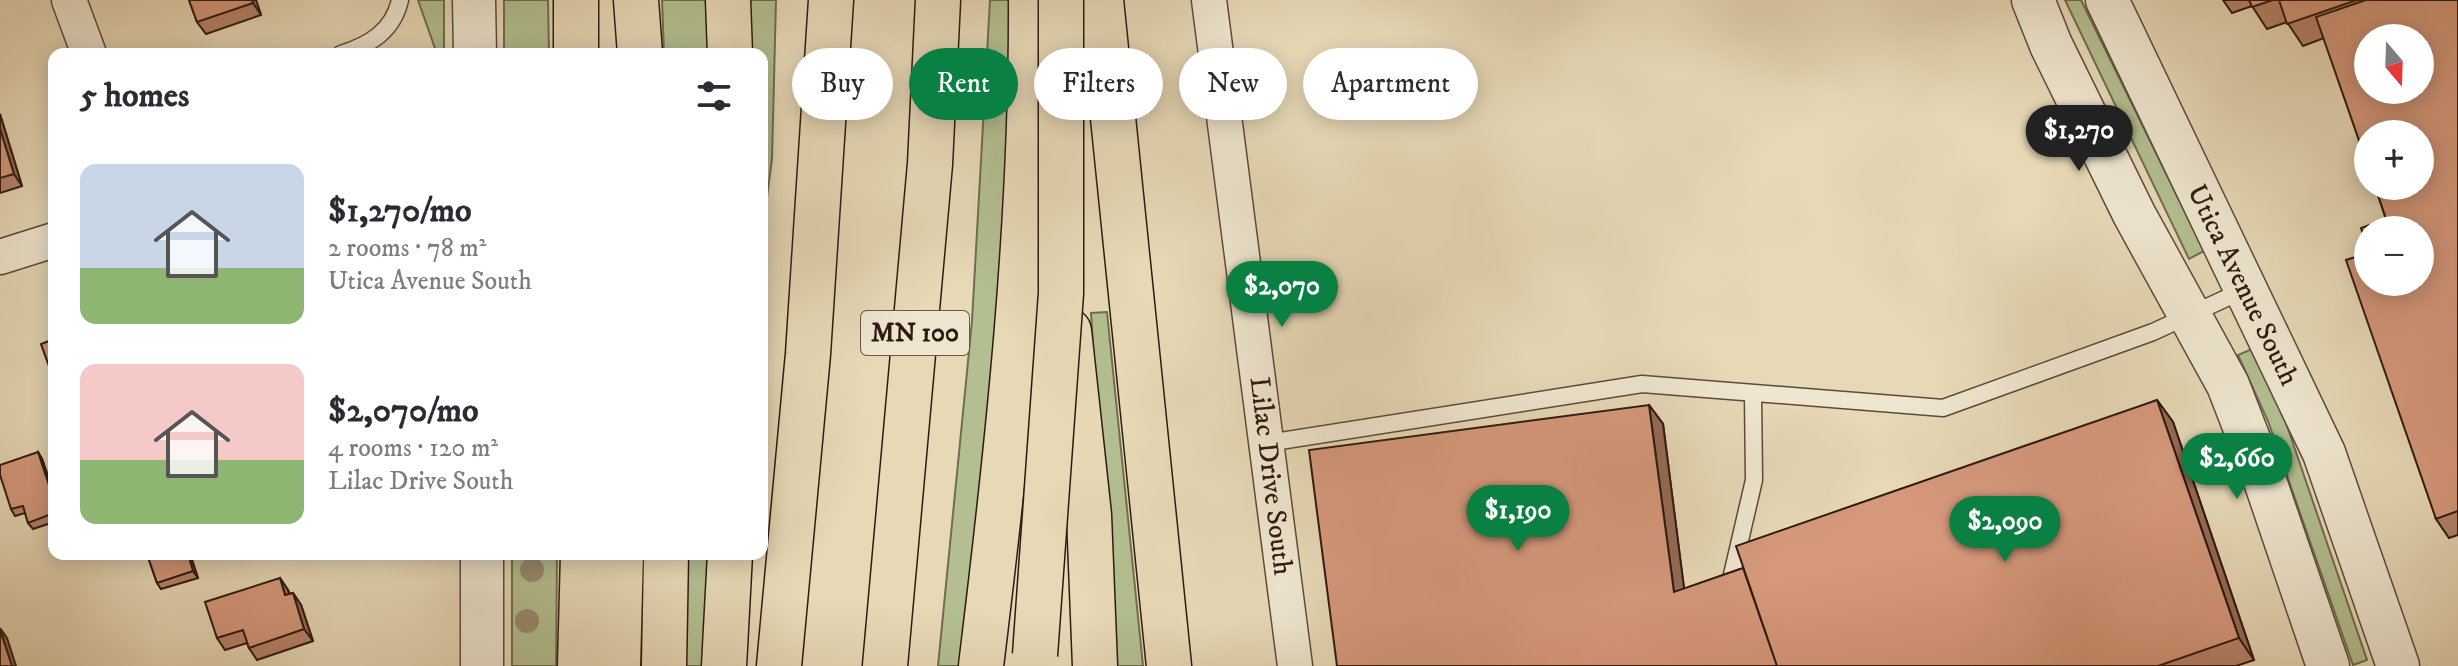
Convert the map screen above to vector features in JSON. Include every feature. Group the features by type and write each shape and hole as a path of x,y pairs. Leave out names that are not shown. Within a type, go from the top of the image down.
{"highway":[{"path":"576,0 576,48"},
{"path":"633,48 635,0"},
{"path":"635,0 639,48"},
{"path":"728,0 730,48"},
{"path":"779,666 808,354 831,0"},
{"name":"MN 100","path":"885,666 930,164 938,0"},
{"path":"981,666 1008,436 1031,59 1031,0"},
{"path":"1034,660 1061,293 1061,0"},
{"path":"1101,0 1140,355 1169,666"},
{"path":"1031,59 1082,440 1095,597 1095,666"},
{"path":"580,666 583,560"},
{"path":"618,666 621,560"},
{"path":"664,666 666,560"},
{"path":"724,666 730,560"}],"street":[{"path":"69,0 87,48"},
{"path":"474,0 475,48"},
{"name":"Lilac Drive South","path":"1209,0 1295,666"},
{"name":"Utica Avenue South","path":"2033,0 2051,45 2134,214 2228,385 2264,478 2328,666"},
{"name":"Utica Avenue South","path":"2107,0 2153,91 2196,191 2248,288 2324,453 2398,666"},
{"path":"0,257 48,242"},
{"path":"482,560 482,666"}],"lane":[{"path":"361,48 385,31 396,17 400,0"},
{"path":"1268,443 1642,384 1943,408 2189,316 2248,288"},
{"path":"1731,579 1754,480 1753,394"}],"green space":[{"path":"418,0 444,0 444,48 435,48"},
{"path":"504,0 548,0 549,48 504,48"},
{"path":"662,0 710,0 712,48 664,48"},
{"path":"746,0 776,0 772,159 768,189 768,48 748,48"},
{"path":"990,0 1014,0 1012,48 987,48"},
{"path":"2065,0 2081,0 2204,251 2189,259"},
{"path":"983,120 1009,120 1000,321 965,666 938,666 972,321"},
{"path":"1107,312 1143,666 1113,666 1091,313"},
{"path":"2252,349 2284,417 2367,660 2353,665 2268,421 2238,355"},
{"path":"512,560 557,560 556,666 512,666"},
{"path":"688,560 716,560 709,666 685,666"}],"building":[{"path":"189,0 252,0 253,3 197,22"},
{"path":"2249,0 2273,0 2252,7"},
{"path":"2279,0 2357,0 2287,24"},
{"path":"2366,0 2458,0 2458,511 2436,519 2359,296 2434,296 2434,216 2385,216 2380,200 2434,200 2434,120 2354,120 2354,126 2316,17"},
{"path":"0,129 14,174 0,178"},
{"path":"2354,257 2354,283 2346,260"},
{"path":"48,341 48,363 41,344"},
{"path":"2157,400 2239,638 2158,666 1777,666 1736,546"},
{"path":"1649,405 1674,592 1743,568 1777,666 1337,666 1309,450"},
{"path":"38,452 48,482 48,515 28,523 23,506 11,509 0,475 0,465"},
{"path":"149,560 190,560 193,571 157,583"},
{"path":"280,578 285,595 293,593 304,629 249,648 243,630 217,638 205,602"},
{"path":"0,630 12,666 0,666"}]}
